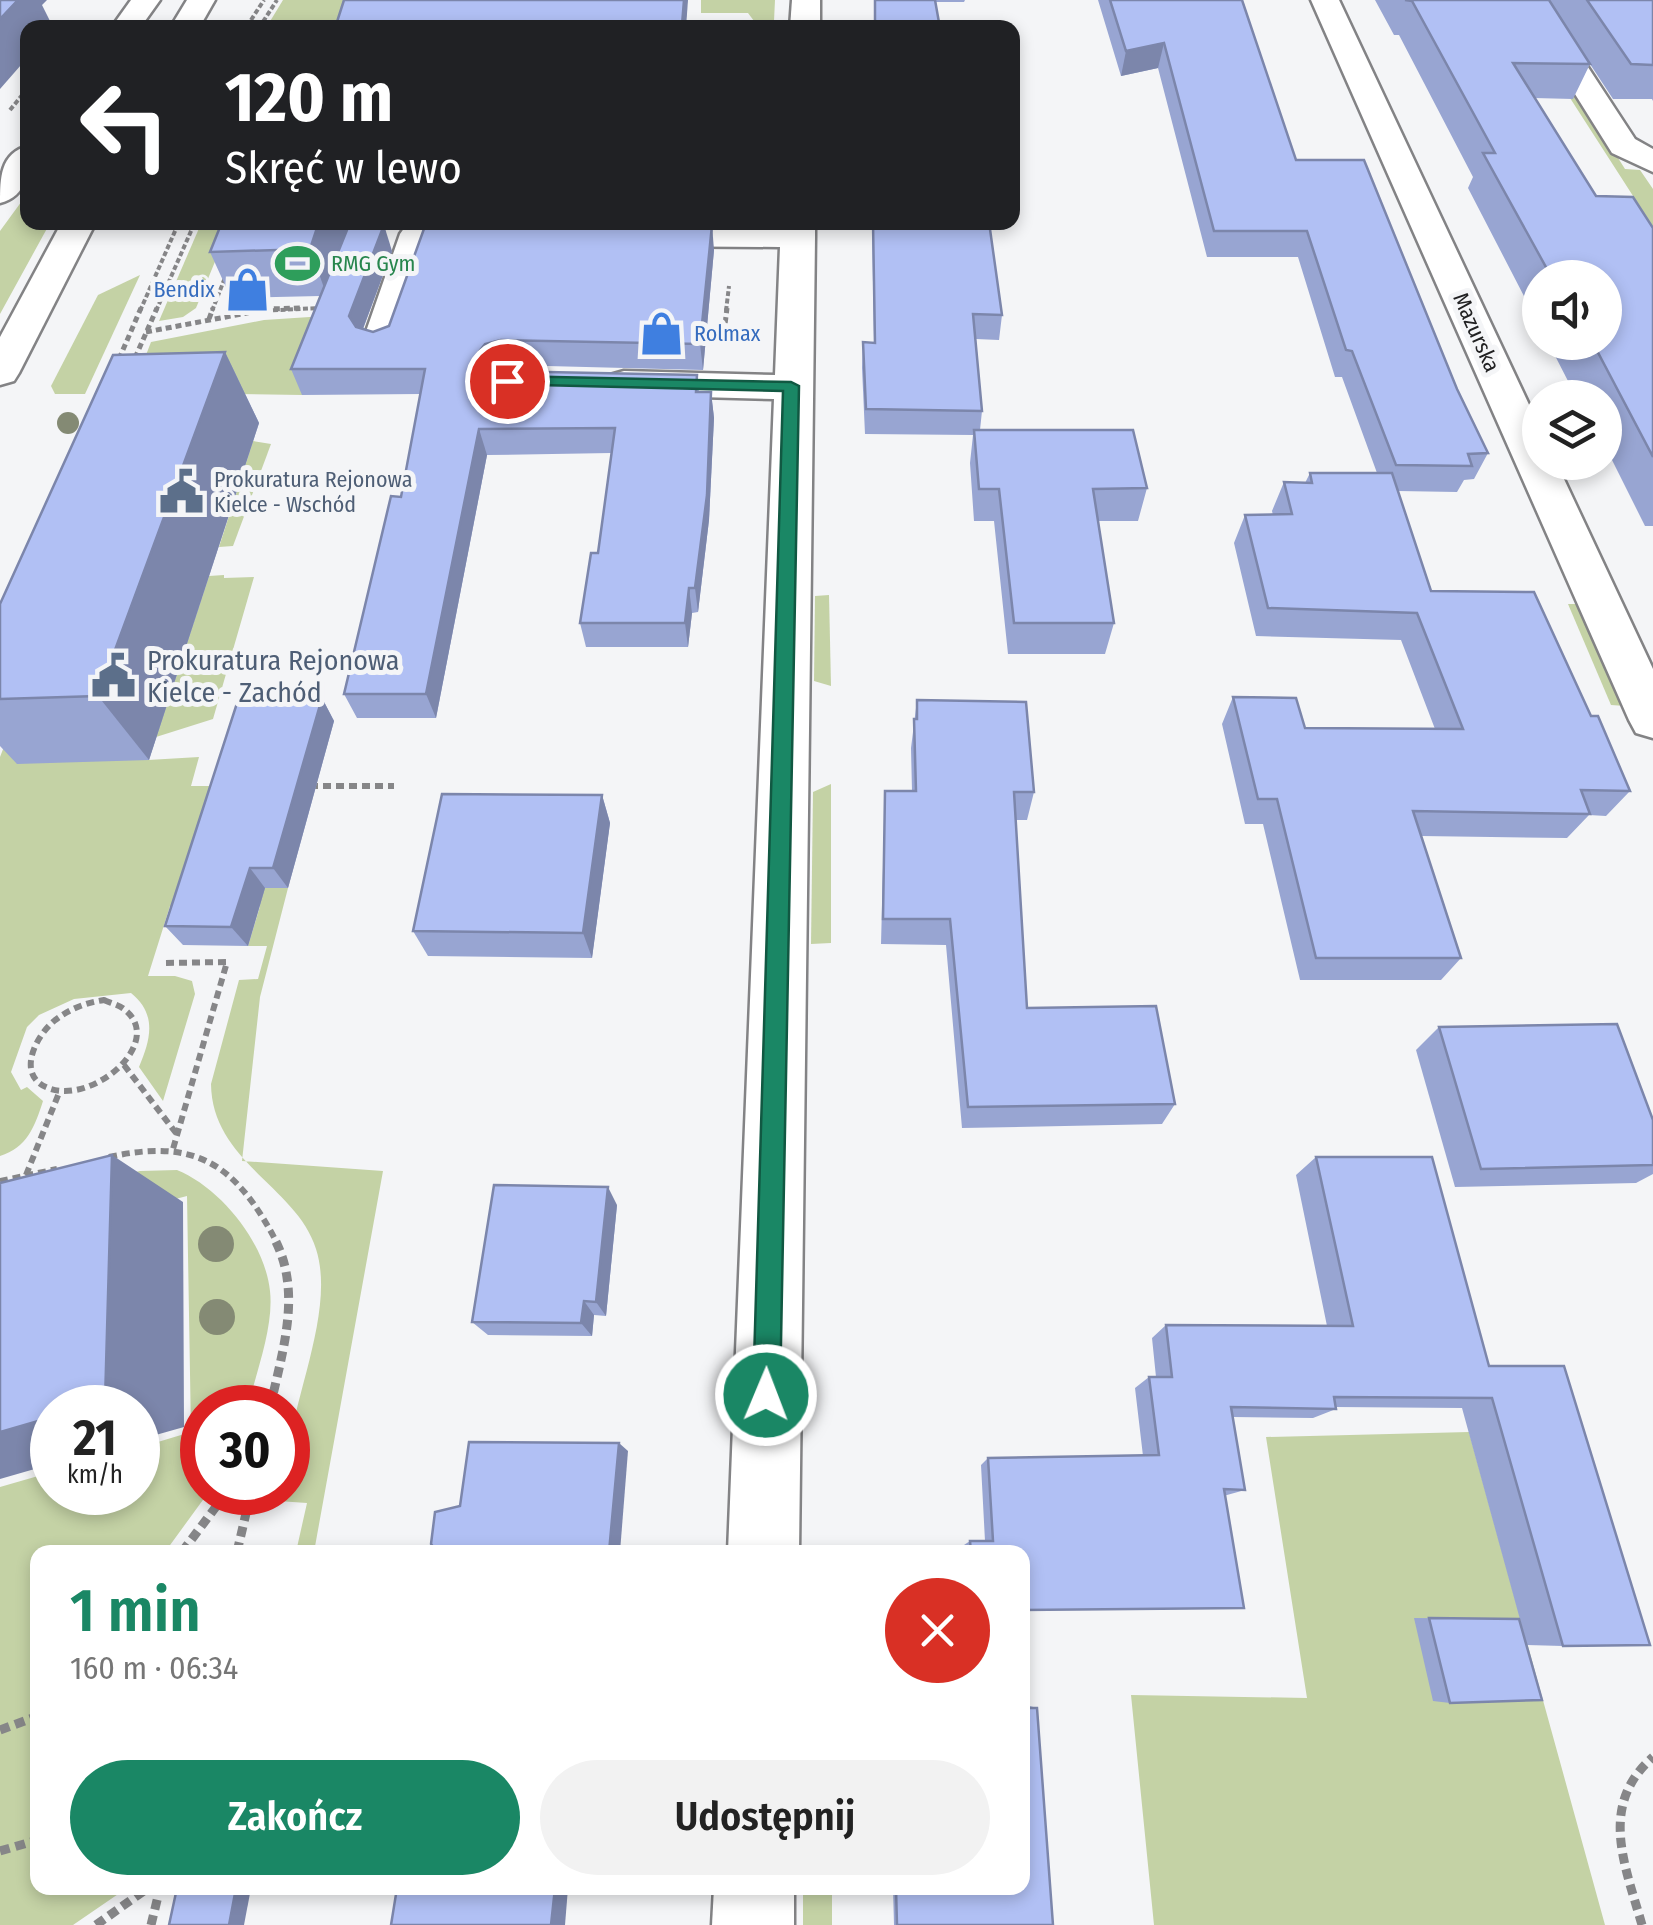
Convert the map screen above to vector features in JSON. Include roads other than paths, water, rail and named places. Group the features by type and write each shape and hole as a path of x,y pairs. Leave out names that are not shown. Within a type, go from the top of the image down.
{"street":[{"name":"Mazurska","path":"1325,0 1653,720"},
{"path":"1530,0 1622,146 1653,162"},
{"path":"0,192 20,166"},
{"path":"0,372 74,230"},
{"path":"614,236 798,230 762,1545"},
{"path":"381,343 416,234 536,235"},
{"path":"585,382 791,386"},
{"path":"754,1895 754,1925"}],"place":[{"name":"RMG Gym","path":"298,263"},
{"name":"Bendix","path":"248,289"},
{"name":"Rolmax","path":"661,333"},
{"name":"Prokuratura Rejonowa Kielce - Wschód","path":"181,492"},
{"name":"Prokuratura Rejonowa Kielce - Zachód","path":"114,676"}]}
